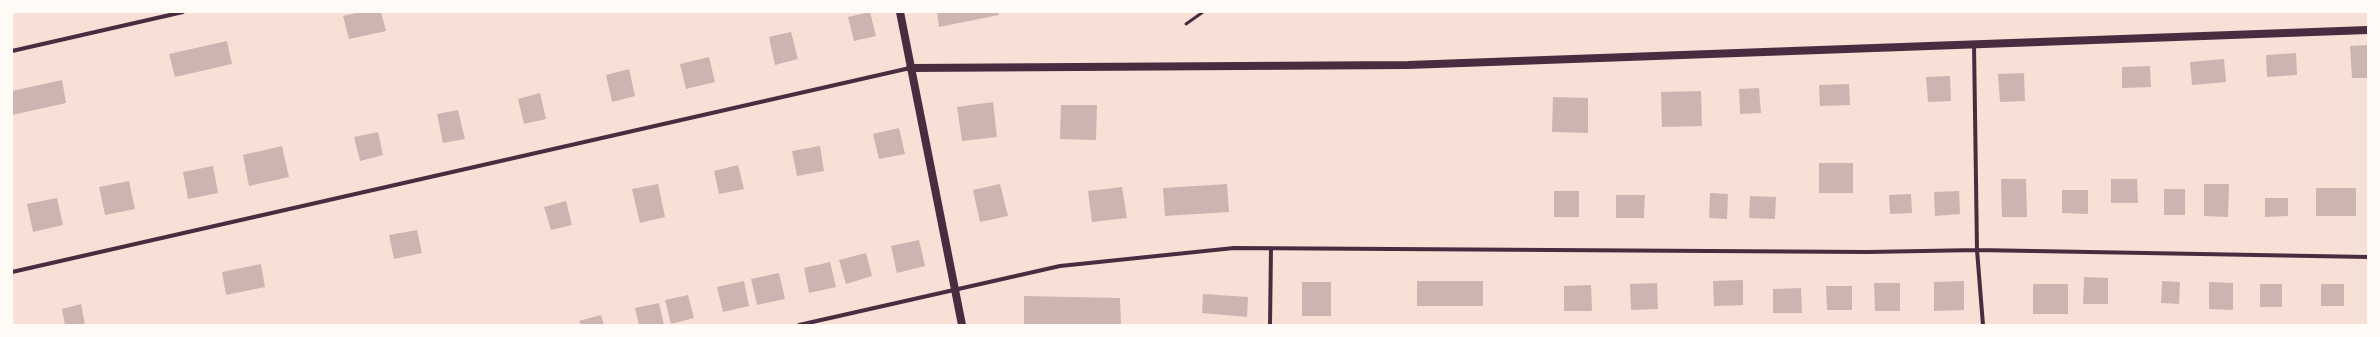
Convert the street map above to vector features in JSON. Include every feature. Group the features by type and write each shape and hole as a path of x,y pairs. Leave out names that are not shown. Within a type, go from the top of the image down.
{"main road":[{"path":"900,12 962,325"},
{"path":"910,68 1408,65 1974,43 2368,30"}],"street":[{"path":"12,51 183,12"},
{"path":"1974,43 1977,250 1983,325"},
{"path":"12,272 910,68"},
{"path":"799,325 1060,266 1234,248 1860,252 1977,250 2368,257"},
{"path":"1270,325 1271,248"}],"lane":[{"path":"1186,24 1203,12"}],"building":[{"path":"360,12 381,12 386,31 349,39 343,16"},
{"path":"870,12 876,36 854,41 848,17"},
{"path":"937,12 998,12 999,15 939,27"},
{"path":"791,32 798,59 775,65 769,37"},
{"path":"227,41 232,64 175,77 169,54"},
{"path":"2368,45 2368,78 2352,78 2350,46"},
{"path":"2296,53 2297,75 2267,77 2266,55"},
{"path":"709,57 715,82 686,89 680,64"},
{"path":"2224,59 2226,82 2192,85 2190,62"},
{"path":"2150,66 2151,87 2122,88 2122,67"},
{"path":"629,69 635,96 612,102 606,75"},
{"path":"2024,73 2025,101 2000,102 1998,74"},
{"path":"1950,76 1951,101 1928,102 1926,77"},
{"path":"62,80 66,103 12,115 12,91"},
{"path":"1849,84 1850,105 1820,106 1819,85"},
{"path":"1759,88 1761,113 1740,114 1739,89"},
{"path":"1701,91 1702,126 1662,127 1661,92"},
{"path":"540,93 546,119 524,124 518,99"},
{"path":"1553,97 1588,98 1588,133 1552,132"},
{"path":"993,102 997,137 962,141 957,107"},
{"path":"1061,105 1097,105 1096,140 1060,139"},
{"path":"458,110 465,139 443,143 437,114"},
{"path":"899,128 905,154 879,159 873,134"},
{"path":"378,132 383,155 360,161 354,137"},
{"path":"282,146 289,177 249,186 243,155"},
{"path":"820,146 824,171 797,176 792,151"},
{"path":"1819,163 1853,163 1853,193 1819,193"},
{"path":"738,165 744,189 719,194 714,171"},
{"path":"213,166 218,193 188,199 183,172"},
{"path":"2001,179 2026,179 2027,217 2002,217"},
{"path":"2111,179 2137,179 2138,203 2111,203"},
{"path":"129,181 135,209 105,215 99,187"},
{"path":"658,184 665,217 640,223 632,189"},
{"path":"1000,184 1008,216 980,222 973,190"},
{"path":"1227,184 1229,212 1165,216 1163,188"},
{"path":"2204,184 2229,184 2228,217 2204,216"},
{"path":"1122,187 1127,218 1092,222 1088,191"},
{"path":"2316,188 2356,188 2356,216 2316,216"},
{"path":"2164,189 2185,189 2185,215 2164,215"},
{"path":"2062,190 2088,190 2088,214 2062,213"},
{"path":"1554,191 1579,191 1579,217 1554,217"},
{"path":"1959,191 1960,214 1935,216 1934,192"},
{"path":"1710,193 1728,194 1727,219 1709,218"},
{"path":"1911,194 1912,213 1890,214 1889,195"},
{"path":"1616,195 1645,195 1644,218 1616,218"},
{"path":"1750,196 1776,197 1775,219 1749,218"},
{"path":"57,198 63,225 33,232 27,204"},
{"path":"2265,198 2288,198 2288,216 2265,217"},
{"path":"566,201 572,225 551,230 544,207"},
{"path":"417,230 422,253 394,259 389,235"},
{"path":"919,240 925,266 897,273 891,246"},
{"path":"866,253 872,276 846,284 839,260"},
{"path":"830,262 836,287 809,293 804,268"},
{"path":"261,264 265,287 226,295 222,272"},
{"path":"779,273 785,299 757,305 751,279"},
{"path":"2084,277 2108,278 2108,304 2083,304"},
{"path":"1743,280 1743,305 1714,306 1713,281"},
{"path":"744,281 749,306 723,312 717,287"},
{"path":"1417,281 1483,281 1483,306 1417,306"},
{"path":"1964,281 1964,310 1934,311 1934,282"},
{"path":"2162,281 2180,282 2179,304 2161,303"},
{"path":"1302,282 1331,282 1331,316 1302,316"},
{"path":"2209,282 2233,283 2233,310 2209,309"},
{"path":"1657,283 1658,309 1631,310 1630,284"},
{"path":"1874,283 1900,283 1900,311 1875,311"},
{"path":"2033,284 2068,284 2068,314 2033,314"},
{"path":"2260,284 2282,284 2282,307 2260,307"},
{"path":"2321,284 2344,284 2344,306 2321,306"},
{"path":"1591,285 1592,311 1564,311 1564,286"},
{"path":"1826,286 1852,286 1852,310 1827,310"},
{"path":"1801,288 1802,313 1773,313 1773,289"},
{"path":"1203,294 1248,297 1247,317 1202,313"},
{"path":"688,295 694,318 671,324 665,300"},
{"path":"1024,296 1120,298 1121,325 1024,325"},
{"path":"659,303 664,325 639,325 635,308"},
{"path":"81,304 85,325 65,325 62,309"},
{"path":"601,315 604,325 581,325 579,321"}]}
